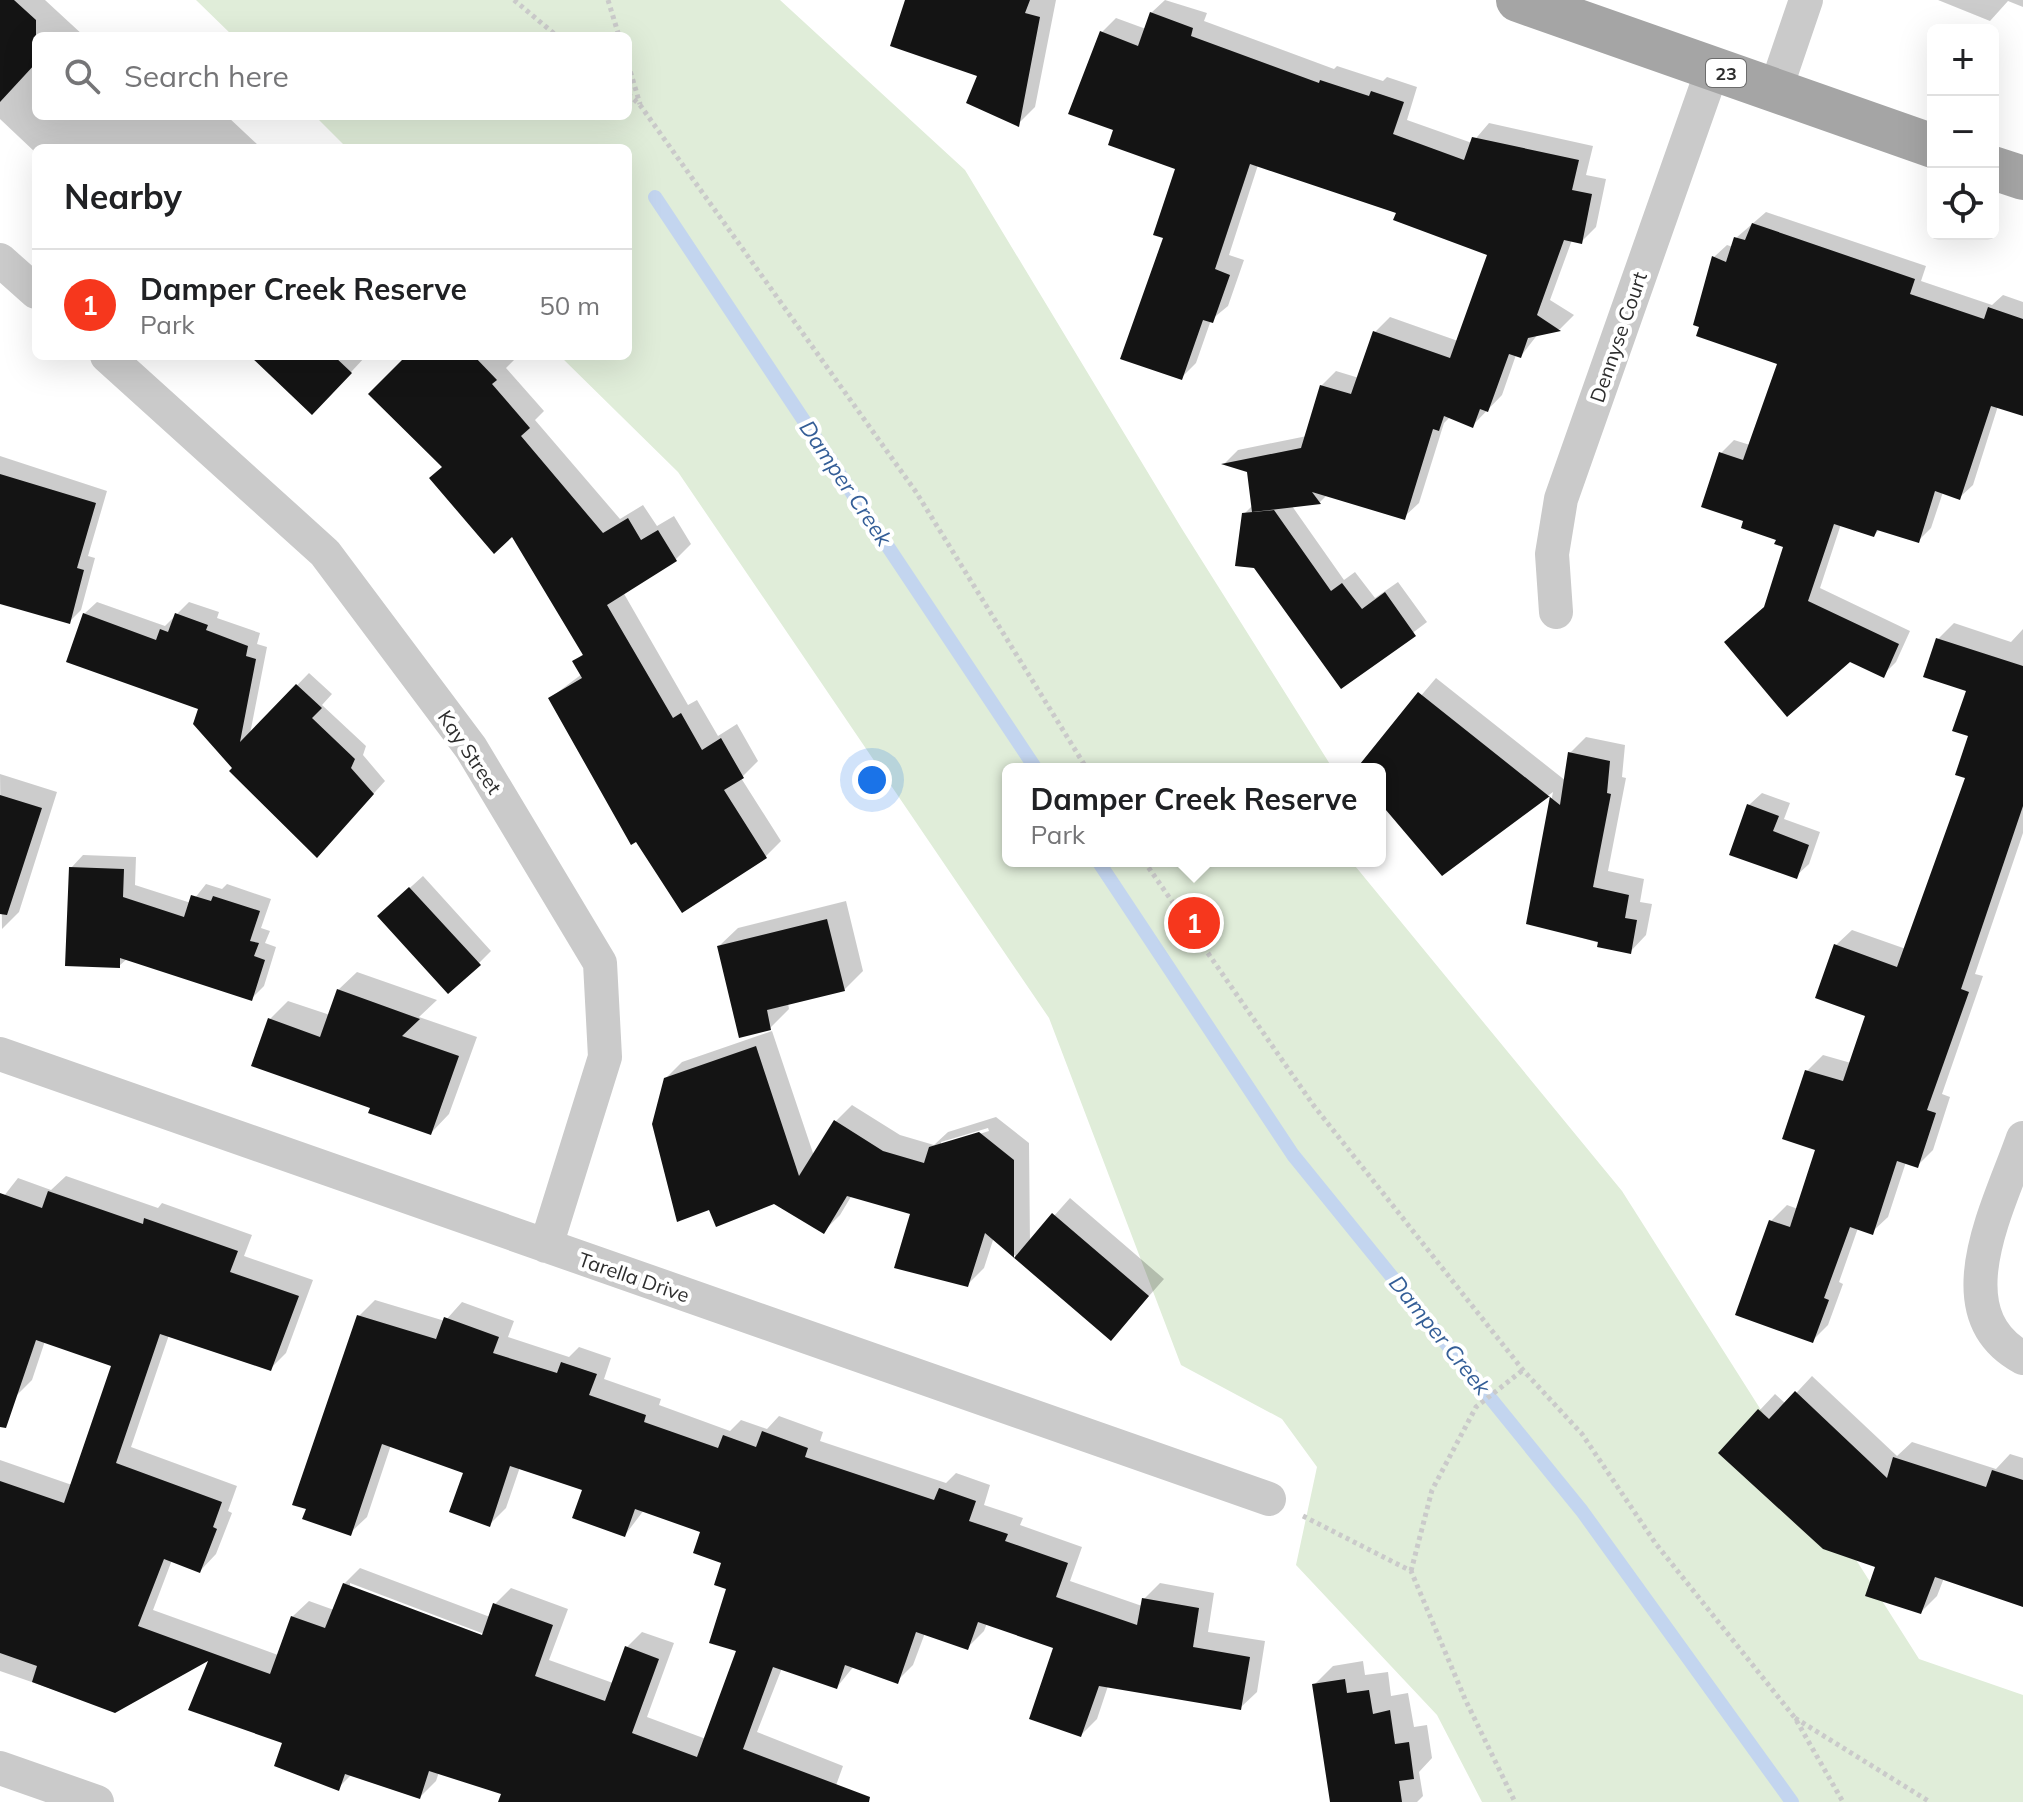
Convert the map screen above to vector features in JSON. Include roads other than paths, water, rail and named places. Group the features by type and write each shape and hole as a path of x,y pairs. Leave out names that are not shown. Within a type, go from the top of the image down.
{"main road":[{"name":"23","path":"1518,0 1927,144"},
{"path":"1999,170 2023,178"}],"street":[{"path":"1775,91 1806,0"},
{"name":"Dennyse Court","path":"1556,612 1552,554 1561,499 1713,68"},
{"path":"0,260 32,288"},
{"name":"Kay Street","path":"111,360 325,553 471,748 600,963 605,1057 546,1246"},
{"name":"Tarella Drive","path":"0,1054 1269,1499"},
{"path":"2023,1138 1983,1256 1978,1292 1986,1324 2003,1347 2023,1358"},
{"path":"0,1768 97,1802"}],"waterway":[{"name":"Damper Creek","path":"655,197 1032,763"},
{"name":"Damper Creek","path":"1102,867 1293,1155 1582,1511 1792,1802"}],"place":[{"name":"Damper Creek Reserve","path":"1194,923"}]}
